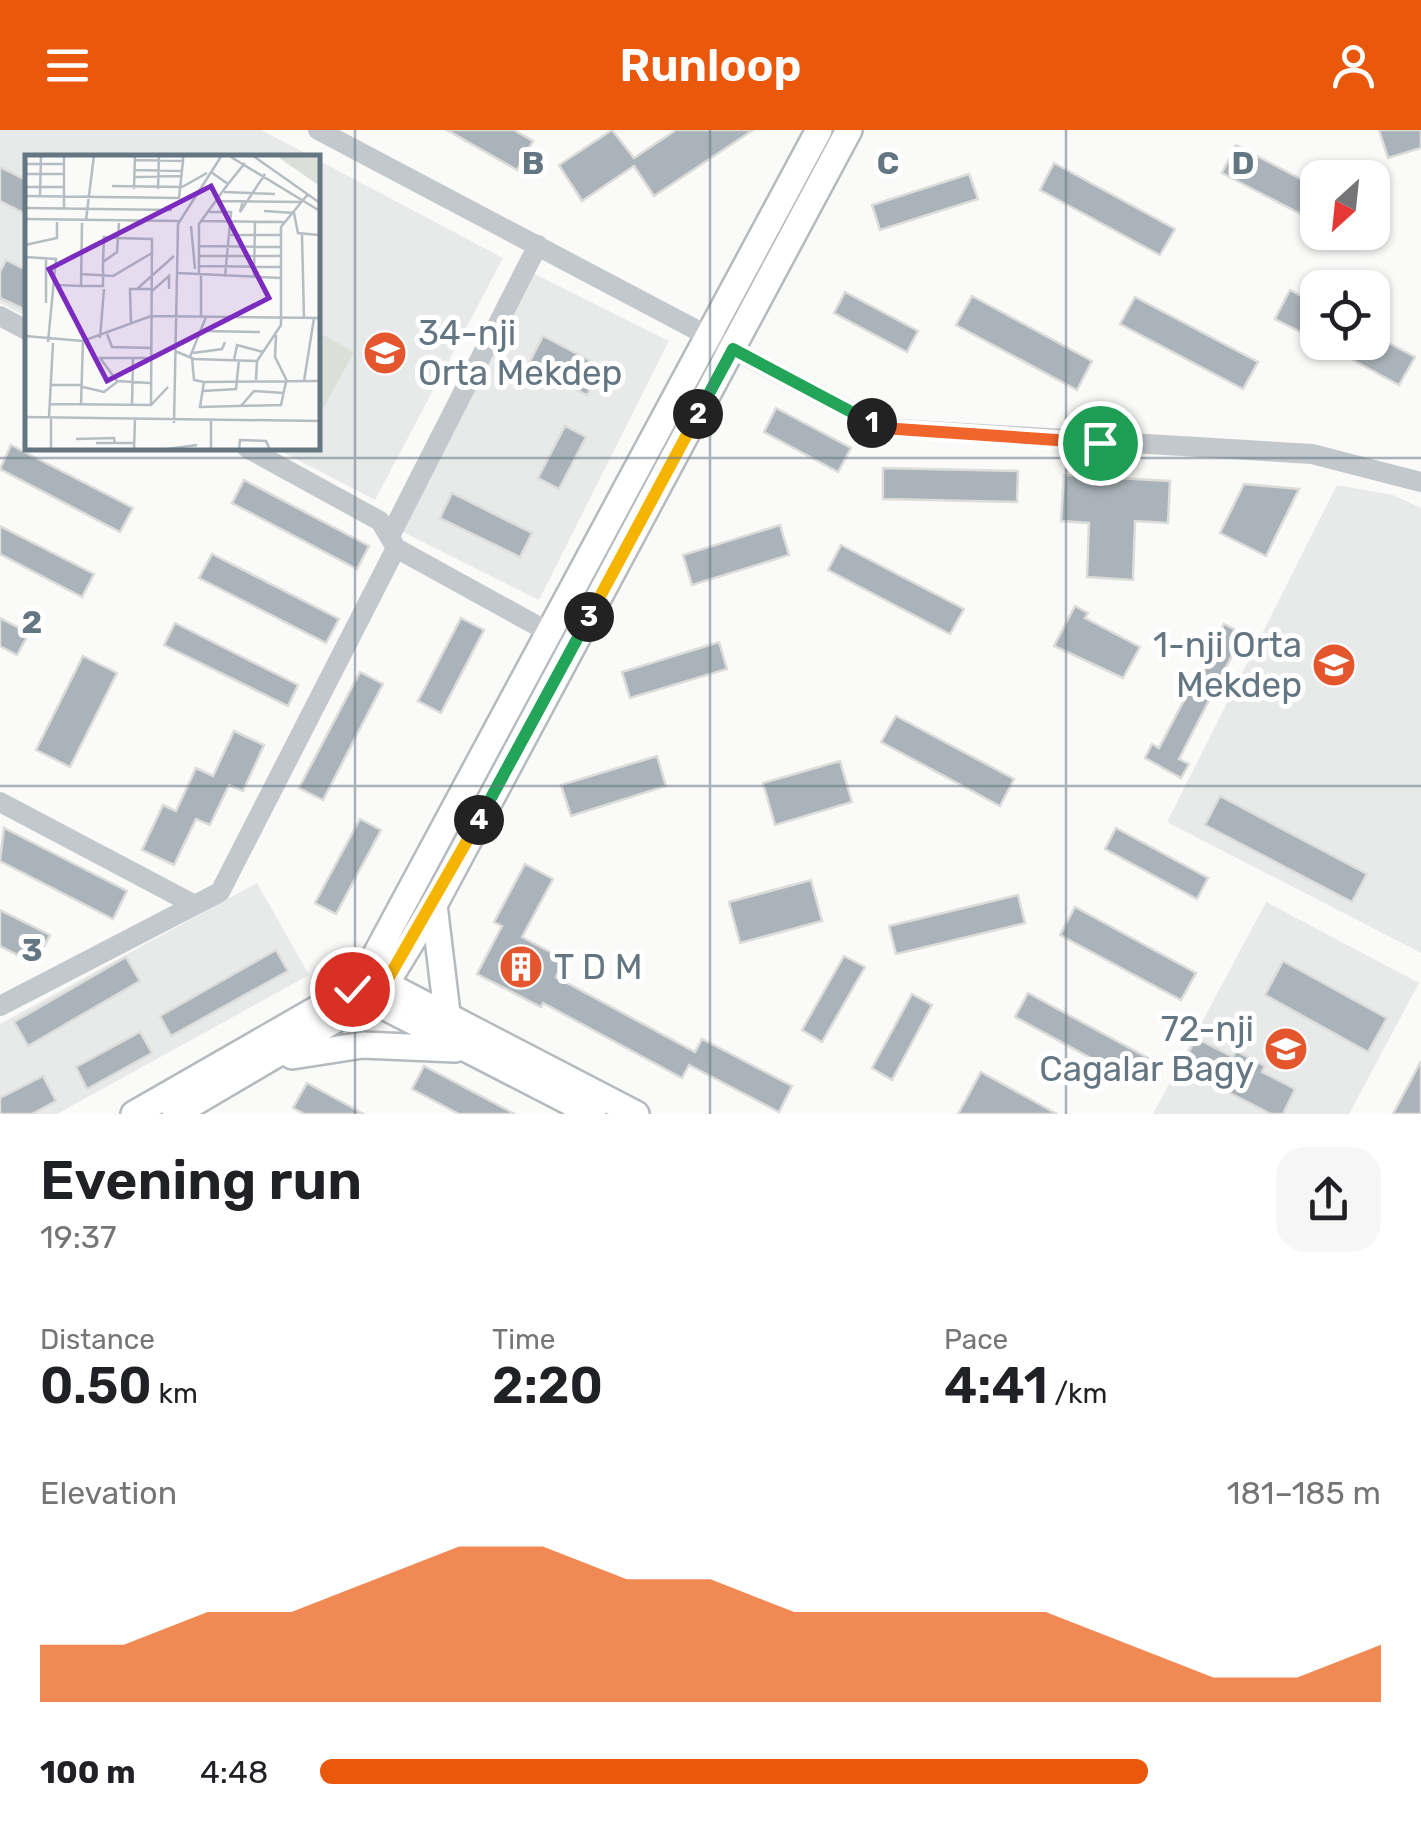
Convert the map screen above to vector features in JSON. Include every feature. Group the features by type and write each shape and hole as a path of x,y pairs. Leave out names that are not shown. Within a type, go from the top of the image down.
{"main road":[{"path":"175,1114 267,1062 368,987 434,905 722,343 819,130"},
{"path":"134,1114 368,987 552,634 849,130"},
{"path":"434,905 447,1013"},
{"path":"368,987 447,1013 636,1114"},
{"path":"368,987 468,1050 593,1114"},
{"path":"267,1062 362,1044 468,1050"}],"street":[{"path":"318,130 882,428 1312,454 1421,482"},
{"path":"0,1006 220,892 538,245"},
{"path":"0,316 25,328"},
{"path":"250,450 380,521 393,541 552,634"},
{"path":"0,802 193,904"}],"shaded area":[{"path":"0,130 261,130 309,155 25,155 25,316 0,303"},
{"name":"34-nji Orta Mekdep","path":"320,161 503,258 375,500 279,450 320,450"},
{"path":"529,271 669,341 539,600 399,530"},
{"path":"320,333 354,352 320,414"},
{"name":"1-nji Orta Mekdep","path":"1337,485 1393,495 1421,508 1421,953 1167,822"},
{"path":"257,883 309,975 57,1114 0,1114 0,1024"},
{"name":"72-nji Cagalar Bagy","path":"1266,902 1419,983 1349,1114 1153,1114"}],"building":[{"path":"447,130 514,130 533,141 517,170"},
{"path":"612,130 634,158 676,130 753,130 654,196 634,166 582,201 559,165"},
{"path":"1379,130 1421,130 1421,148 1388,158"},
{"path":"1236,145 1300,179 1300,214 1222,173"},
{"path":"1054,163 1175,229 1160,255 1040,190"},
{"path":"0,167 25,180 25,214 0,201"},
{"path":"969,174 978,199 880,230 872,205"},
{"path":"6,260 25,270 25,310 0,298 0,272"},
{"path":"1290,290 1300,295 1300,332 1275,319"},
{"path":"845,292 918,331 907,352 834,313"},
{"path":"972,296 1092,361 1077,390 956,325"},
{"path":"1135,297 1258,362 1243,389 1120,324"},
{"path":"543,336 602,367 587,395 528,365"},
{"path":"1390,344 1415,357 1399,385 1353,360 1390,360"},
{"path":"776,408 851,448 838,472 764,432"},
{"path":"565,426 586,437 559,489 538,478"},
{"path":"11,445 133,508 120,532 0,469"},
{"path":"883,468 1018,471 1017,502 883,499"},
{"path":"1064,475 1170,481 1168,523 1135,521 1133,580 1087,577 1089,523 1061,521"},
{"path":"244,480 369,546 357,569 232,503"},
{"path":"1244,484 1299,489 1266,556 1220,533"},
{"path":"452,493 532,533 520,557 440,518"},
{"path":"780,525 789,555 692,585 683,555"},
{"path":"0,526 94,574 82,597 0,554"},
{"path":"841,545 964,609 950,634 828,570"},
{"path":"212,554 339,619 326,643 199,578"},
{"path":"1075,606 1088,613 1085,618 1140,647 1123,678 1054,646"},
{"path":"0,618 29,633 17,655 0,646"},
{"path":"461,618 484,630 441,713 418,701"},
{"path":"175,623 298,685 288,706 164,645"},
{"path":"1224,624 1243,634 1179,759 1189,764 1181,778 1145,758 1152,744 1159,748"},
{"path":"719,642 727,669 630,698 622,672"},
{"path":"83,656 117,673 70,767 36,750"},
{"path":"360,672 383,684 323,800 299,788"},
{"path":"896,716 1014,779 1000,806 881,742"},
{"path":"234,731 264,745 243,791 229,785 210,825 196,819 174,865 142,850 163,805 176,811 196,768 213,776"},
{"path":"657,756 666,786 571,816 561,785"},
{"path":"840,761 852,802 775,825 763,783"},
{"path":"1220,796 1367,874 1352,902 1205,825"},
{"path":"360,819 381,830 336,914 315,903"},
{"path":"4,828 127,891 113,919 0,861"},
{"path":"1116,828 1208,878 1197,899 1105,849"},
{"path":"525,864 553,879 522,937 565,960 556,977 695,1052 702,1039 792,1086 779,1112 689,1065 682,1078 543,1003 541,1007 477,974 502,926 494,922"},
{"path":"811,880 822,921 740,943 729,902"},
{"path":"1018,895 1025,923 896,954 889,926"},
{"path":"1075,907 1196,973 1181,1000 1060,935"},
{"path":"0,910 50,935 35,964 0,946"},
{"path":"276,950 288,971 171,1036 160,1016"},
{"path":"844,956 865,967 822,1042 802,1030"},
{"path":"126,957 140,981 28,1046 14,1022"},
{"path":"1283,961 1387,1018 1368,1052 1265,995"},
{"path":"1028,993 1148,1058 1135,1082 1015,1017"},
{"path":"912,994 932,1005 892,1080 872,1068"},
{"path":"140,1032 152,1053 87,1089 76,1067"},
{"path":"1196,1038 1233,1057 1236,1051 1265,1066 1262,1072 1295,1089 1283,1114 1271,1114 1181,1068"},
{"path":"1421,1061 1421,1114 1393,1114"},
{"path":"424,1066 515,1114 459,1114 412,1089"},
{"path":"981,1072 1057,1114 958,1114"},
{"path":"43,1076 56,1101 32,1114 0,1114 0,1098"},
{"path":"307,1083 364,1114 305,1114 293,1108"}],"place":[{"name":"34-nji Orta Mekdep","path":"385,353"},
{"name":"1-nji Orta Mekdep","path":"1334,665"},
{"name":"T D M","path":"521,967"},
{"name":"72-nji Cagalar Bagy","path":"1286,1049"}],"route":[{"path":"352,989 366,973 385,984 434,905 733,349 882,428 1100,443"}]}
